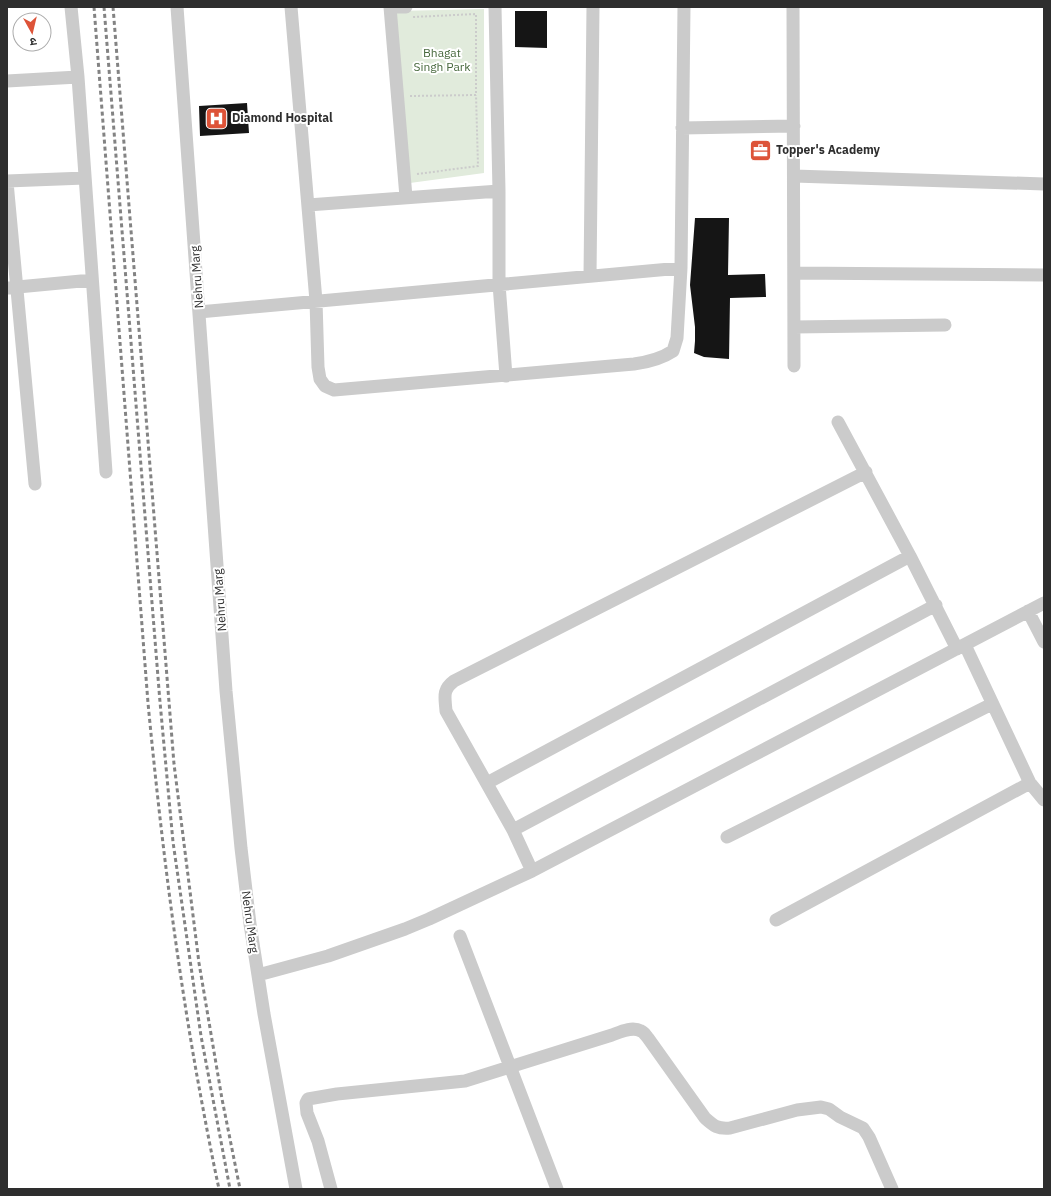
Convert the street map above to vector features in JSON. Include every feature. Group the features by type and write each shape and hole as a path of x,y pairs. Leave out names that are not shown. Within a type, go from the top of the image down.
{"street":[{"path":"72,7 106,472"},
{"name":"Nehru Marg","path":"177,7 229,721 244,882 264,1014 296,1189"},
{"path":"291,7 316,301 320,380 325,386 334,390 646,363 663,358 673,351 677,338 681,268 684,7"},
{"path":"406,197 390,7 408,12"},
{"path":"495,7 499,191 499,284 506,376"},
{"path":"590,276 593,7"},
{"path":"793,7 794,366"},
{"path":"7,81 78,77"},
{"path":"682,128 794,126"},
{"path":"794,176 1044,184"},
{"path":"35,484 12,287 7,182 85,178"},
{"path":"308,205 499,191"},
{"path":"199,312 681,268"},
{"path":"794,273 1044,274"},
{"path":"12,287 92,280"},
{"path":"794,327 945,325"},
{"path":"838,422 866,472 936,606 961,647 992,704 1030,783 1044,800"},
{"path":"532,871 513,830 488,783 446,711 445,691 449,685 454,681 866,472"},
{"path":"488,783 910,556"},
{"path":"258,975 322,958 405,929 532,871 1044,603"},
{"path":"513,830 936,606"},
{"path":"1028,611 1044,642"},
{"path":"727,837 992,704"},
{"path":"776,920 1030,783"},
{"path":"460,936 557,1189"},
{"path":"331,1189 318,1141 307,1113 306,1103 308,1099 337,1094 465,1081 612,1036 623,1030 634,1029 641,1031 648,1038 705,1118 713,1125 720,1129 730,1128 797,1110 821,1107 830,1109 840,1117 863,1128 869,1137 892,1189"}],"path":[{"path":"408,12 476,14 478,166 417,174"},
{"path":"410,96 476,95"}],"green space":[{"name":"Bhagat Singh Park","path":"484,9 484,173 410,183 396,11"}],"building":[{"path":"515,11 547,11 547,48 515,47"},
{"path":"247,103 249,133 200,136 199,106"},
{"path":"695,218 729,218 728,275 765,274 766,297 730,298 729,359 704,357 694,353 695,327 690,285"}],"railway":[{"path":"94,7 148,703 163,843 182,983 197,1076 219,1189"},
{"path":"104,7 160,702 173,842 201,1036 230,1189"},
{"path":"113,7 174,764 199,963 222,1099 240,1189"}],"place":[{"name":"Diamond Hospital","path":"216,118"},
{"name":"Topper's Academy","path":"761,150"}]}
